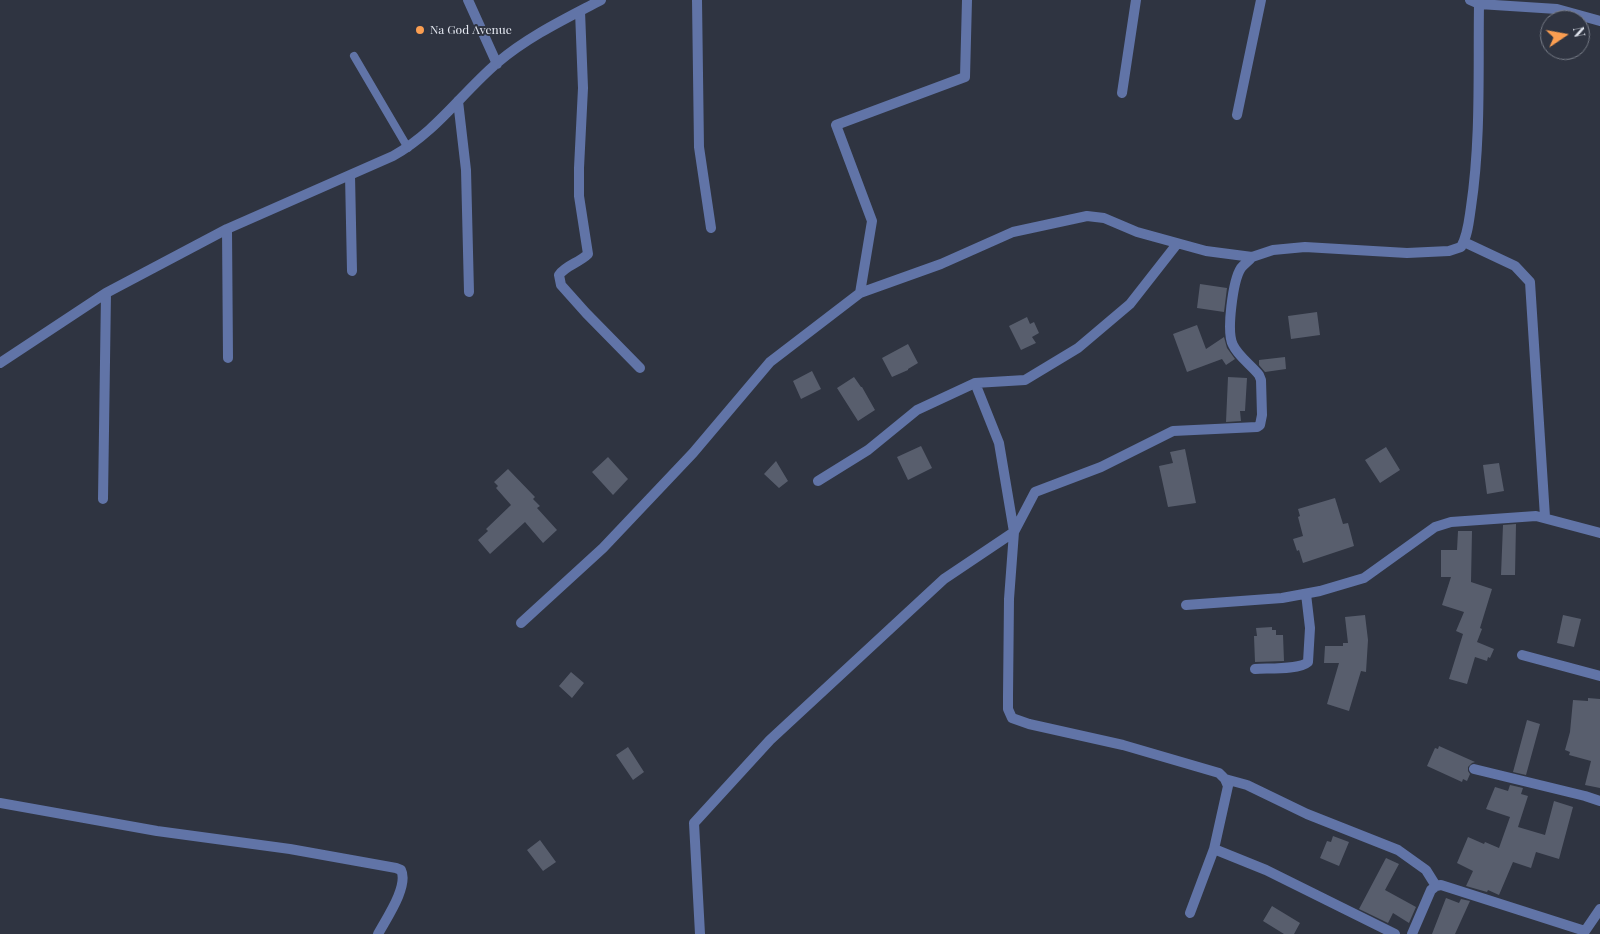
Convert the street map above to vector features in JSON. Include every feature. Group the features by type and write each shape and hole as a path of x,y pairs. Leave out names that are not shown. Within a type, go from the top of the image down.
{"street":[{"path":"468,0 496,64"},
{"path":"0,363 106,293 227,229 408,148 431,130 496,64 541,31 601,0"},
{"path":"697,0 699,148 712,228"},
{"path":"860,293 872,221 836,125 965,77 967,0"},
{"path":"1122,93 1136,0"},
{"path":"1237,114 1261,0"},
{"path":"521,622 604,548 693,453 770,362 860,293 941,264 1013,232 1087,216 1104,218 1137,232 1206,251 1252,257 1273,250 1305,248 1407,253 1449,251 1461,247 1464,242 1476,174 1475,2 1557,4 1600,21"},
{"path":"580,11 583,88 579,196 588,254 583,259 562,270 559,275 561,285 640,368"},
{"path":"458,102 466,170 469,292"},
{"path":"350,175 352,272"},
{"path":"227,229 228,358"},
{"path":"1464,242 1515,266 1530,282 1545,517"},
{"path":"818,481 868,450 917,410 975,383 1025,380 1078,348 1130,304 1178,244"},
{"path":"700,934 694,823 770,740 944,579 1014,532 1035,492 1101,467 1173,431 1256,426 1260,424 1262,415 1259,375 1235,349 1230,334 1235,287 1240,269 1252,257"},
{"path":"103,499 106,293"},
{"path":"975,383 999,443 1014,532 1009,599 1008,709 1012,718 1029,724 1123,745 1219,773 1225,779 1228,786 1214,849 1190,913"},
{"path":"1186,605 1242,602 1306,594 1364,578 1435,527 1451,522 1536,516 1600,533"},
{"path":"1256,669 1291,667 1305,665 1308,662 1310,628 1306,594"},
{"path":"1522,655 1600,676"},
{"path":"1474,769 1600,801"},
{"path":"1225,779 1247,785 1308,814 1398,850 1426,870 1436,886"},
{"path":"0,803 157,831 290,849 396,868 401,870 404,880 398,897 378,934"},
{"path":"1214,849 1266,870 1396,934"},
{"path":"1412,934 1431,890 1436,886 1441,886 1584,933 1600,909"}],"lane":[{"path":"354,56 408,148"}],"building":[{"path":"1200,284 1227,288 1224,312 1197,308"},
{"path":"1317,312 1320,335 1291,339 1288,316"},
{"path":"1027,317 1030,324 1034,322 1039,333 1032,337 1036,343 1021,350 1009,326"},
{"path":"1197,325 1206,349 1224,337 1227,348 1235,359 1226,365 1222,359 1187,372 1173,334"},
{"path":"908,344 918,363 892,377 882,358"},
{"path":"1285,357 1286,369 1265,372 1259,365 1259,360"},
{"path":"812,371 821,389 801,399 793,381"},
{"path":"854,377 875,410 858,421 837,388"},
{"path":"1228,377 1247,378 1245,411 1240,411 1241,421 1226,422"},
{"path":"921,446 932,468 908,480 897,457"},
{"path":"1386,447 1400,470 1380,483 1365,460"},
{"path":"1185,449 1196,503 1168,507 1159,466 1173,463 1170,452"},
{"path":"608,457 628,479 613,495 592,472"},
{"path":"776,461 788,481 779,488 764,474"},
{"path":"1499,463 1504,491 1487,494 1483,465"},
{"path":"508,469 535,497 533,499 540,506 537,508 557,530 543,543 525,522 490,554 478,540 488,531 486,529 511,505 496,488 498,486 494,482"},
{"path":"1335,498 1343,524 1348,523 1354,546 1303,563 1293,539 1303,536 1298,509"},
{"path":"1516,524 1515,575 1501,575 1503,525"},
{"path":"1458,531 1472,531 1471,582 1492,589 1477,642 1494,649 1487,661 1475,657 1467,684 1449,679 1463,634 1456,631 1464,612 1442,605 1451,577 1441,577 1441,550 1457,550"},
{"path":"1365,615 1368,640 1366,672 1361,671 1349,711 1327,704 1339,663 1324,663 1325,646 1343,646 1343,643 1348,643 1345,617"},
{"path":"1563,615 1581,619 1574,647 1557,643"},
{"path":"1272,627 1272,630 1276,630 1276,635 1283,635 1284,661 1255,662 1254,636 1257,636 1256,628"},
{"path":"571,672 584,683 572,698 559,686"},
{"path":"1588,698 1600,699 1600,788 1585,785 1591,761 1569,755 1570,752 1565,750 1570,732 1573,700 1588,701"},
{"path":"1527,720 1540,724 1526,775 1513,772"},
{"path":"1439,746 1475,762 1468,767 1470,774 1467,781 1463,779 1462,782 1427,766 1435,748 1438,749"},
{"path":"628,747 644,772 633,780 616,755"},
{"path":"1510,785 1523,788 1521,794 1528,796 1518,827 1545,835 1554,801 1573,807 1559,859 1536,852 1531,868 1513,862 1499,895 1488,890 1487,892 1466,886 1473,871 1457,863 1468,837 1499,848 1510,817 1486,809 1495,787 1508,791"},
{"path":"1333,836 1349,842 1339,866 1320,858 1327,841 1331,842"},
{"path":"540,840 556,862 543,871 527,850"},
{"path":"1386,858 1399,864 1385,890 1416,907 1409,923 1393,913 1388,923 1359,909"},
{"path":"1446,898 1459,903 1461,899 1470,901 1455,934 1432,934"},
{"path":"1272,906 1300,923 1294,934 1284,934 1263,921"}],"place":[{"name":"Na God Avenue","path":"420,30"}]}
